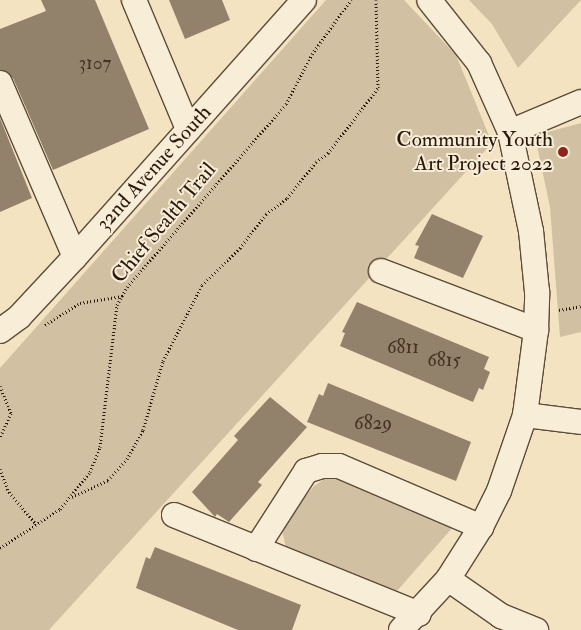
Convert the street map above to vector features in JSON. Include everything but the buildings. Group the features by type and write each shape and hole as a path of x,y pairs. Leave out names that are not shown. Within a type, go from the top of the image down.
{"street":[{"path":"134,0 188,129"},
{"name":"32nd Avenue South","path":"0,331 19,317 75,257 304,0"},
{"path":"401,630 419,614 448,579 482,527 500,491 525,415 536,330 537,292 531,231 510,132 479,63 429,0"},
{"path":"0,83 75,257"},
{"path":"510,132 581,102"},
{"path":"381,271 536,330"},
{"path":"525,415 581,422"},
{"path":"256,548 306,471 322,466 339,466 482,527"},
{"path":"174,515 419,614"},
{"path":"448,579 500,623 536,630"}],"path":[{"name":"Chief Sealth Trail","path":"0,548 70,498 90,472 100,447 112,321 122,296 286,104 312,54 351,0"},
{"path":"70,498 108,480 127,459 143,430 163,361 202,286 240,248 266,214 287,198 316,162 328,153 378,88 376,0"},
{"path":"40,328 80,303 122,296"},
{"path":"0,386 11,412 0,438"},
{"path":"0,469 9,492 36,524"}],"shaded area":[{"path":"326,0 404,0 456,55 492,143 49,630 0,630 0,368"},
{"path":"469,0 581,0 518,68 492,24"},
{"path":"581,123 581,332 560,337 550,207 536,141 544,133"},
{"path":"329,476 453,527 397,591 286,548 281,526 314,486"}],"place":[{"name":"Community Youth Art Project 2022","path":"563,152"}]}
